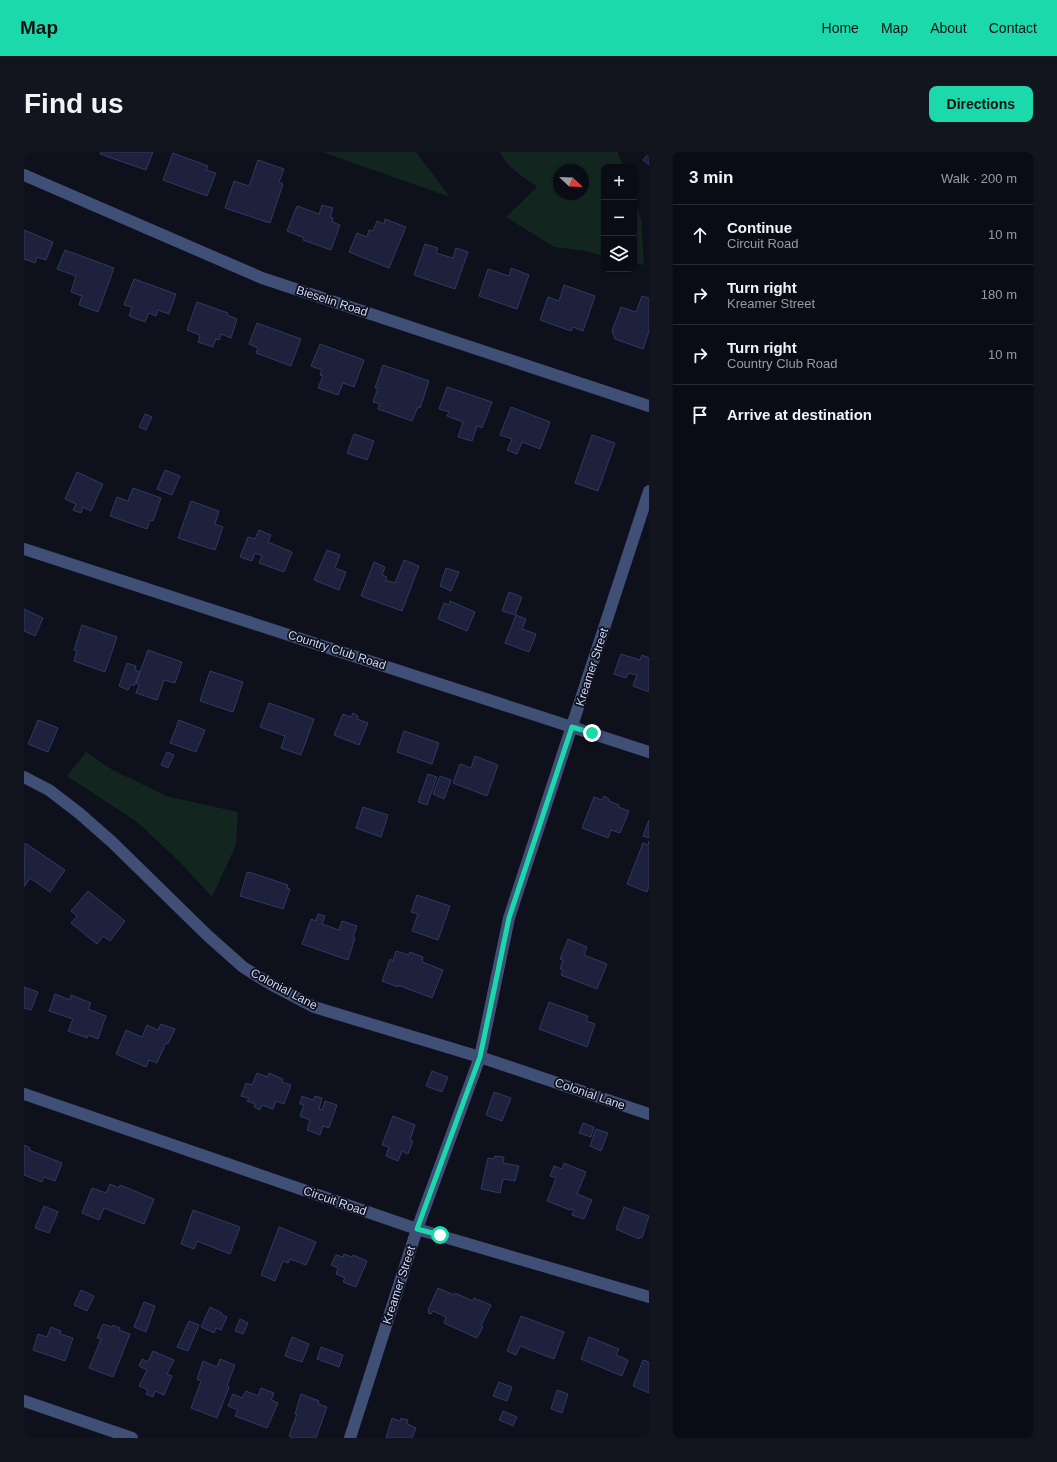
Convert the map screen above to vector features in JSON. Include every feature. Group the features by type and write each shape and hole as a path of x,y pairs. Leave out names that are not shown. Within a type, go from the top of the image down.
{"street":[{"name":"Bieselin Road","path":"24,175 262,278 649,406"},
{"name":"Kreamer Street","path":"350,1438 417,1229 480,1057 509,918 649,491"},
{"name":"Country Club Road","path":"24,549 649,752"},
{"name":"Colonial Lane","path":"24,777 49,790 84,818 112,842 207,935 237,961 272,985 314,1007 480,1057 649,1114"},
{"name":"Circuit Road","path":"24,1094 417,1229 649,1297"},
{"path":"24,1401 132,1438"}],"green space":[{"path":"322,152 416,152 450,197"},
{"path":"500,152 618,152 622,164 601,164 601,255 585,251 554,247 506,217 537,187 516,172 507,163"},
{"path":"637,208 641,219 644,265 637,264"},
{"path":"86,752 111,769 166,796 238,812 236,845 212,897 181,863 137,822 67,776"}],"building":[{"path":"101,152 153,152 146,170 100,154"},
{"path":"173,153 208,166 206,170 216,173 207,196 163,180"},
{"path":"649,153 649,165 643,160"},
{"path":"258,160 284,169 279,182 283,184 270,223 225,208 234,181 249,186"},
{"path":"322,205 333,208 330,217 333,218 332,222 340,225 331,250 303,240 304,238 287,231 297,206 319,214"},
{"path":"385,219 406,227 389,268 349,252 357,233 367,237 369,230 373,231 377,221 384,224"},
{"path":"24,230 53,242 46,260 37,257 35,263 24,259"},
{"path":"425,244 438,248 436,253 453,258 456,248 468,252 455,289 414,275"},
{"path":"65,250 114,268 98,312 79,305 82,296 71,292 76,276 57,269"},
{"path":"511,268 529,275 517,309 479,296 488,269 509,276"},
{"path":"134,279 176,294 169,314 158,310 156,316 149,313 145,322 129,316 132,307 124,305"},
{"path":"564,285 595,296 583,331 573,327 571,331 540,320 548,297 559,301"},
{"path":"642,296 649,298 649,331 643,349 615,339 612,331 621,307 636,312"},
{"path":"197,302 228,313 227,315 237,319 231,338 221,334 219,340 216,339 213,347 198,342 200,335 187,330"},
{"path":"257,323 301,339 291,366 256,353 258,348 249,344"},
{"path":"320,344 364,360 354,387 343,383 338,395 318,388 323,376 320,375 322,370 311,366"},
{"path":"383,365 429,381 420,408 418,407 412,421 378,409 380,404 373,402 378,388 375,388"},
{"path":"447,387 492,402 482,428 477,426 472,441 458,437 463,422 447,416 449,412 439,409"},
{"path":"511,407 550,422 540,449 522,442 517,454 507,450 512,439 500,435"},
{"path":"145,414 152,417 146,430 139,427"},
{"path":"354,434 374,441 367,460 347,453"},
{"path":"592,435 615,443 598,491 575,483"},
{"path":"165,470 180,476 172,495 157,489"},
{"path":"77,472 103,484 91,511 83,507 81,513 73,510 76,504 65,499"},
{"path":"133,488 161,498 153,521 150,520 147,529 110,516 117,497 128,501"},
{"path":"191,501 219,511 215,524 223,527 215,550 178,538"},
{"path":"259,530 271,535 268,542 292,552 284,572 259,563 262,556 255,553 252,561 240,557 248,537 255,539"},
{"path":"327,550 340,555 335,568 346,572 339,590 314,580"},
{"path":"404,560 419,566 402,611 361,596 374,562 385,567 382,575 387,577 385,580 395,583"},
{"path":"446,568 459,572 451,591 440,586"},
{"path":"509,592 522,597 515,615 502,611"},
{"path":"450,601 475,612 467,631 438,619 444,603 449,605"},
{"path":"24,609 43,618 35,636 24,631"},
{"path":"516,615 526,619 522,629 536,634 529,652 505,643"},
{"path":"82,625 117,637 105,672 74,661 77,651 74,650"},
{"path":"148,650 182,662 175,683 164,680 157,700 136,693 139,685 136,683"},
{"path":"621,654 640,660 642,655 649,658 649,692 633,686 637,675 628,673 626,678 614,674"},
{"path":"127,663 136,666 135,670 140,672 134,686 131,684 128,690 119,686"},
{"path":"210,671 243,682 233,712 200,701"},
{"path":"269,703 314,719 301,755 281,748 285,736 260,727"},
{"path":"353,713 358,716 357,719 368,723 359,745 334,735 343,714 351,717"},
{"path":"38,720 58,728 48,752 28,744"},
{"path":"179,720 205,730 196,752 170,743"},
{"path":"404,731 439,743 432,764 397,752"},
{"path":"167,752 174,755 168,768 161,765"},
{"path":"475,756 498,765 487,796 453,783 460,764 471,768"},
{"path":"428,774 437,777 427,805 418,802"},
{"path":"440,776 451,780 444,799 433,794"},
{"path":"604,796 609,799 609,801 619,805 618,807 629,811 620,833 611,830 608,838 582,828 594,797 602,800"},
{"path":"363,807 388,815 381,837 356,828"},
{"path":"649,820 649,838 643,836"},
{"path":"649,841 649,886 647,892 627,884 643,843 648,845"},
{"path":"25,843 65,870 50,892 30,878 24,887"},
{"path":"247,872 288,885 287,888 290,889 283,909 240,896"},
{"path":"88,891 125,921 110,941 103,936 97,944 71,923 77,916 71,911"},
{"path":"417,895 450,906 438,940 412,931 418,914 411,912"},
{"path":"318,914 325,916 322,924 339,930 342,921 357,926 348,960 302,944 311,919 316,921"},
{"path":"568,939 587,947 584,955 607,964 597,989 561,975 563,970 560,969 563,960 560,959"},
{"path":"396,951 409,955 410,952 423,957 422,962 443,970 432,998 398,985 398,987 382,981 390,959 393,961"},
{"path":"24,987 38,992 31,1010 24,1008"},
{"path":"55,994 70,1000 71,995 91,1003 88,1009 106,1016 98,1039 88,1035 87,1038 68,1031 73,1019 49,1011"},
{"path":"549,1002 588,1016 586,1021 595,1024 587,1047 539,1029"},
{"path":"161,1024 175,1029 168,1044 166,1043 157,1063 149,1060 146,1067 116,1054 126,1030 142,1037 147,1025 158,1030"},
{"path":"432,1071 448,1077 442,1092 426,1086"},
{"path":"257,1073 268,1077 269,1073 283,1079 282,1082 291,1085 284,1104 276,1101 273,1109 262,1105 260,1110 254,1107 255,1104 247,1101 249,1098 241,1096 246,1083 252,1085"},
{"path":"494,1092 511,1098 502,1121 486,1115"},
{"path":"302,1096 313,1100 315,1096 322,1098 319,1109 322,1110 325,1101 337,1105 329,1128 323,1126 320,1135 307,1130 310,1120 300,1116 304,1105 300,1104"},
{"path":"393,1116 415,1125 410,1140 413,1141 408,1154 402,1151 398,1161 386,1156 389,1147 382,1145"},
{"path":"583,1123 594,1127 591,1137 579,1133"},
{"path":"596,1129 608,1133 601,1151 590,1146"},
{"path":"24,1145 30,1148 29,1150 62,1163 55,1181 44,1177 42,1182 24,1175"},
{"path":"495,1156 504,1157 503,1163 519,1166 515,1181 503,1179 500,1193 481,1189 488,1158 494,1159"},
{"path":"564,1163 586,1172 577,1194 592,1200 584,1219 572,1215 574,1210 570,1210 547,1201 556,1178 550,1176 554,1166 562,1169"},
{"path":"110,1184 119,1188 120,1185 154,1199 144,1224 104,1208 99,1220 82,1213 92,1188 106,1193"},
{"path":"44,1206 58,1212 49,1233 35,1228"},
{"path":"624,1207 649,1216 642,1238 640,1237 639,1239 616,1229"},
{"path":"193,1210 240,1227 230,1254 197,1241 194,1249 181,1244"},
{"path":"279,1227 316,1242 306,1265 290,1259 288,1263 283,1261 275,1281 261,1275"},
{"path":"344,1254 352,1257 353,1255 367,1261 356,1287 343,1282 345,1278 336,1274 338,1268 331,1265 336,1255 343,1257"},
{"path":"438,1288 454,1295 455,1293 473,1301 474,1298 491,1305 481,1326 483,1327 477,1338 444,1323 446,1317 433,1311 431,1314 428,1313"},
{"path":"81,1290 94,1296 87,1311 74,1305"},
{"path":"144,1302 155,1306 146,1332 134,1327"},
{"path":"210,1307 227,1317 221,1330 216,1328 214,1333 201,1327"},
{"path":"521,1316 564,1332 554,1359 520,1346 516,1355 507,1351"},
{"path":"240,1319 248,1323 243,1334 235,1331"},
{"path":"189,1321 199,1325 188,1351 177,1347"},
{"path":"103,1324 112,1327 113,1325 120,1328 119,1330 130,1334 113,1377 89,1368 101,1339 97,1338"},
{"path":"51,1327 61,1331 60,1334 73,1338 65,1361 33,1350 38,1334 47,1337"},
{"path":"292,1337 309,1344 302,1362 285,1356"},
{"path":"589,1337 619,1349 616,1355 628,1360 622,1376 581,1359"},
{"path":"321,1347 343,1355 339,1367 317,1359"},
{"path":"153,1351 174,1360 167,1374 172,1376 164,1395 155,1391 153,1397 146,1394 148,1390 139,1386 147,1370 139,1366 142,1359 148,1362"},
{"path":"220,1359 235,1365 227,1386 229,1387 217,1418 191,1408 201,1381 197,1379 203,1361 217,1367"},
{"path":"643,1360 649,1362 649,1393 633,1386"},
{"path":"499,1382 512,1387 507,1401 493,1396"},
{"path":"261,1388 274,1393 271,1400 278,1403 267,1428 235,1416 238,1410 228,1406 233,1394 242,1398 246,1391 258,1396"},
{"path":"557,1390 568,1394 562,1413 551,1409"},
{"path":"301,1394 319,1401 318,1404 327,1407 316,1438 293,1438 289,1436 297,1414 295,1414"},
{"path":"503,1411 517,1417 513,1426 499,1420"},
{"path":"392,1418 400,1421 401,1418 408,1420 407,1424 416,1428 412,1438 386,1438"}],"route":[{"path":"440,1235 417,1229 480,1057 509,918 572,727 592,733"}]}
